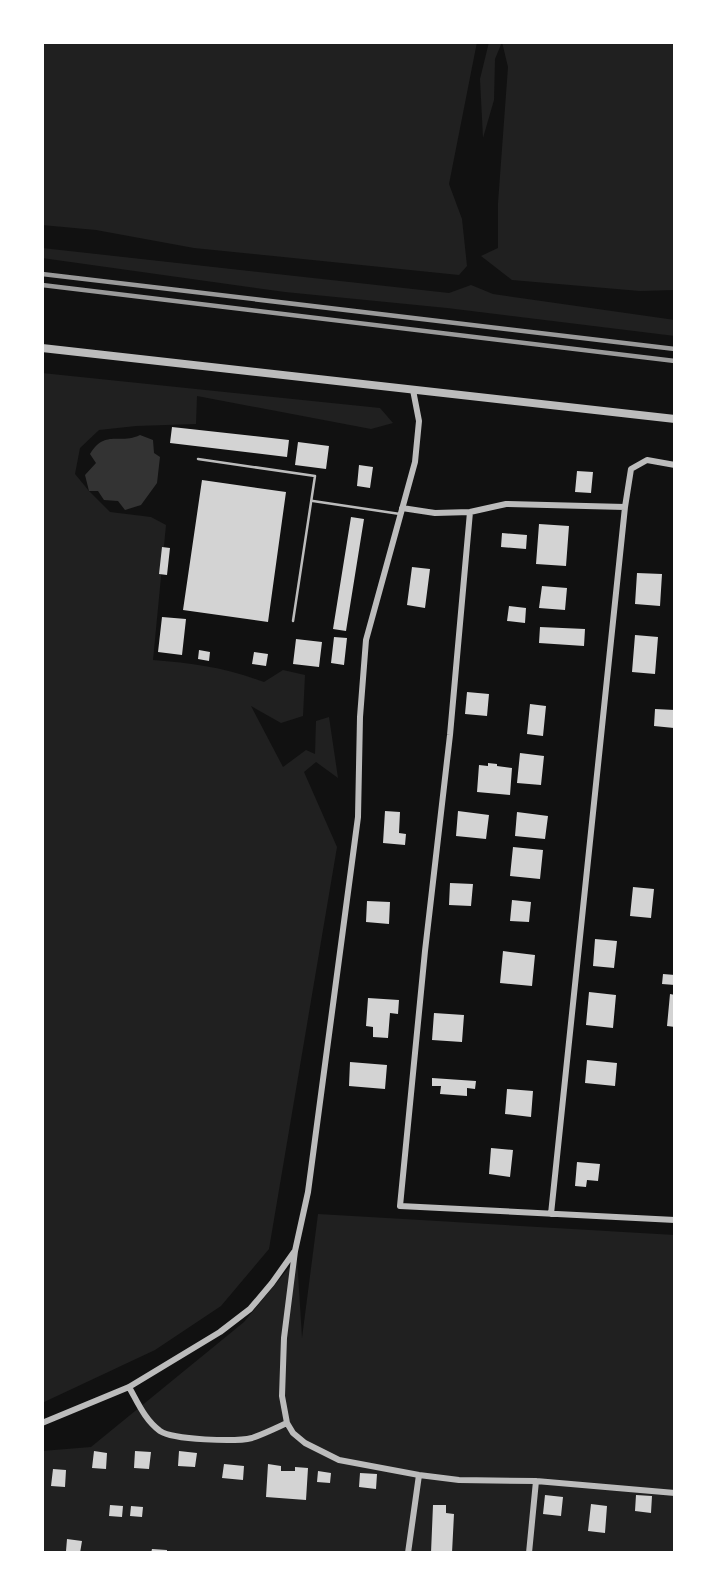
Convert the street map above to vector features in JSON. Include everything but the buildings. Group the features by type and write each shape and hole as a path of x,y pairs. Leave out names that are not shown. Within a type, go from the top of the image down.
{"street":[{"path":"42,348 675,419"},
{"path":"413,390 419,421 418,446 366,640 360,716 358,817 308,1192 295,1251 284,1338 282,1396 287,1423 293,1433 319,1452 339,1460 419,1475 459,1479 536,1480 675,1493"},
{"path":"551,1214 631,469 648,460 675,465"},
{"path":"401,511 470,512 506,504 625,507"},
{"path":"470,512 450,735 400,1206 675,1220"},
{"path":"42,1423 129,1387 231,1325 265,1292 295,1251"},
{"path":"129,1387 146,1418 163,1433 180,1437 237,1440 250,1438 287,1423"},
{"path":"408,1553 419,1475"},
{"path":"529,1553 536,1480"}],"lane":[{"path":"198,459 316,476 293,621"},
{"path":"312,501 401,511"}],"shaded area":[{"path":"42,42 477,42 449,184 462,219 467,266 459,275 194,248 96,230 42,225"},
{"path":"489,42 502,42 495,59 494,100 483,138 480,79"},
{"path":"502,42 675,42 675,290 640,291 512,280 481,256 498,248 498,203 508,67"},
{"path":"42,248 449,293 471,285 493,294 675,320 675,336 447,308 285,292 42,258"},
{"path":"42,373 380,408 393,423 371,429 197,396 196,424 99,430 80,448 75,474 110,512 151,517 166,525 153,660 210,667 264,682 283,670 305,675 303,716 281,723 251,706 283,767 306,750 315,754 316,721 329,717 338,778 316,762 304,772 337,847 269,1249 221,1306 155,1350 42,1403"},
{"path":"140,435 153,440 154,453 160,457 157,483 141,505 125,510 118,501 104,500 98,491 89,491 85,475 96,463 90,454 101,442"},
{"path":"318,1214 675,1235 675,1553 42,1553 42,1451 91,1447 244,1322 297,1258 302,1338"}],"railway":[{"path":"42,274 675,349"},
{"path":"42,285 675,361"}]}
